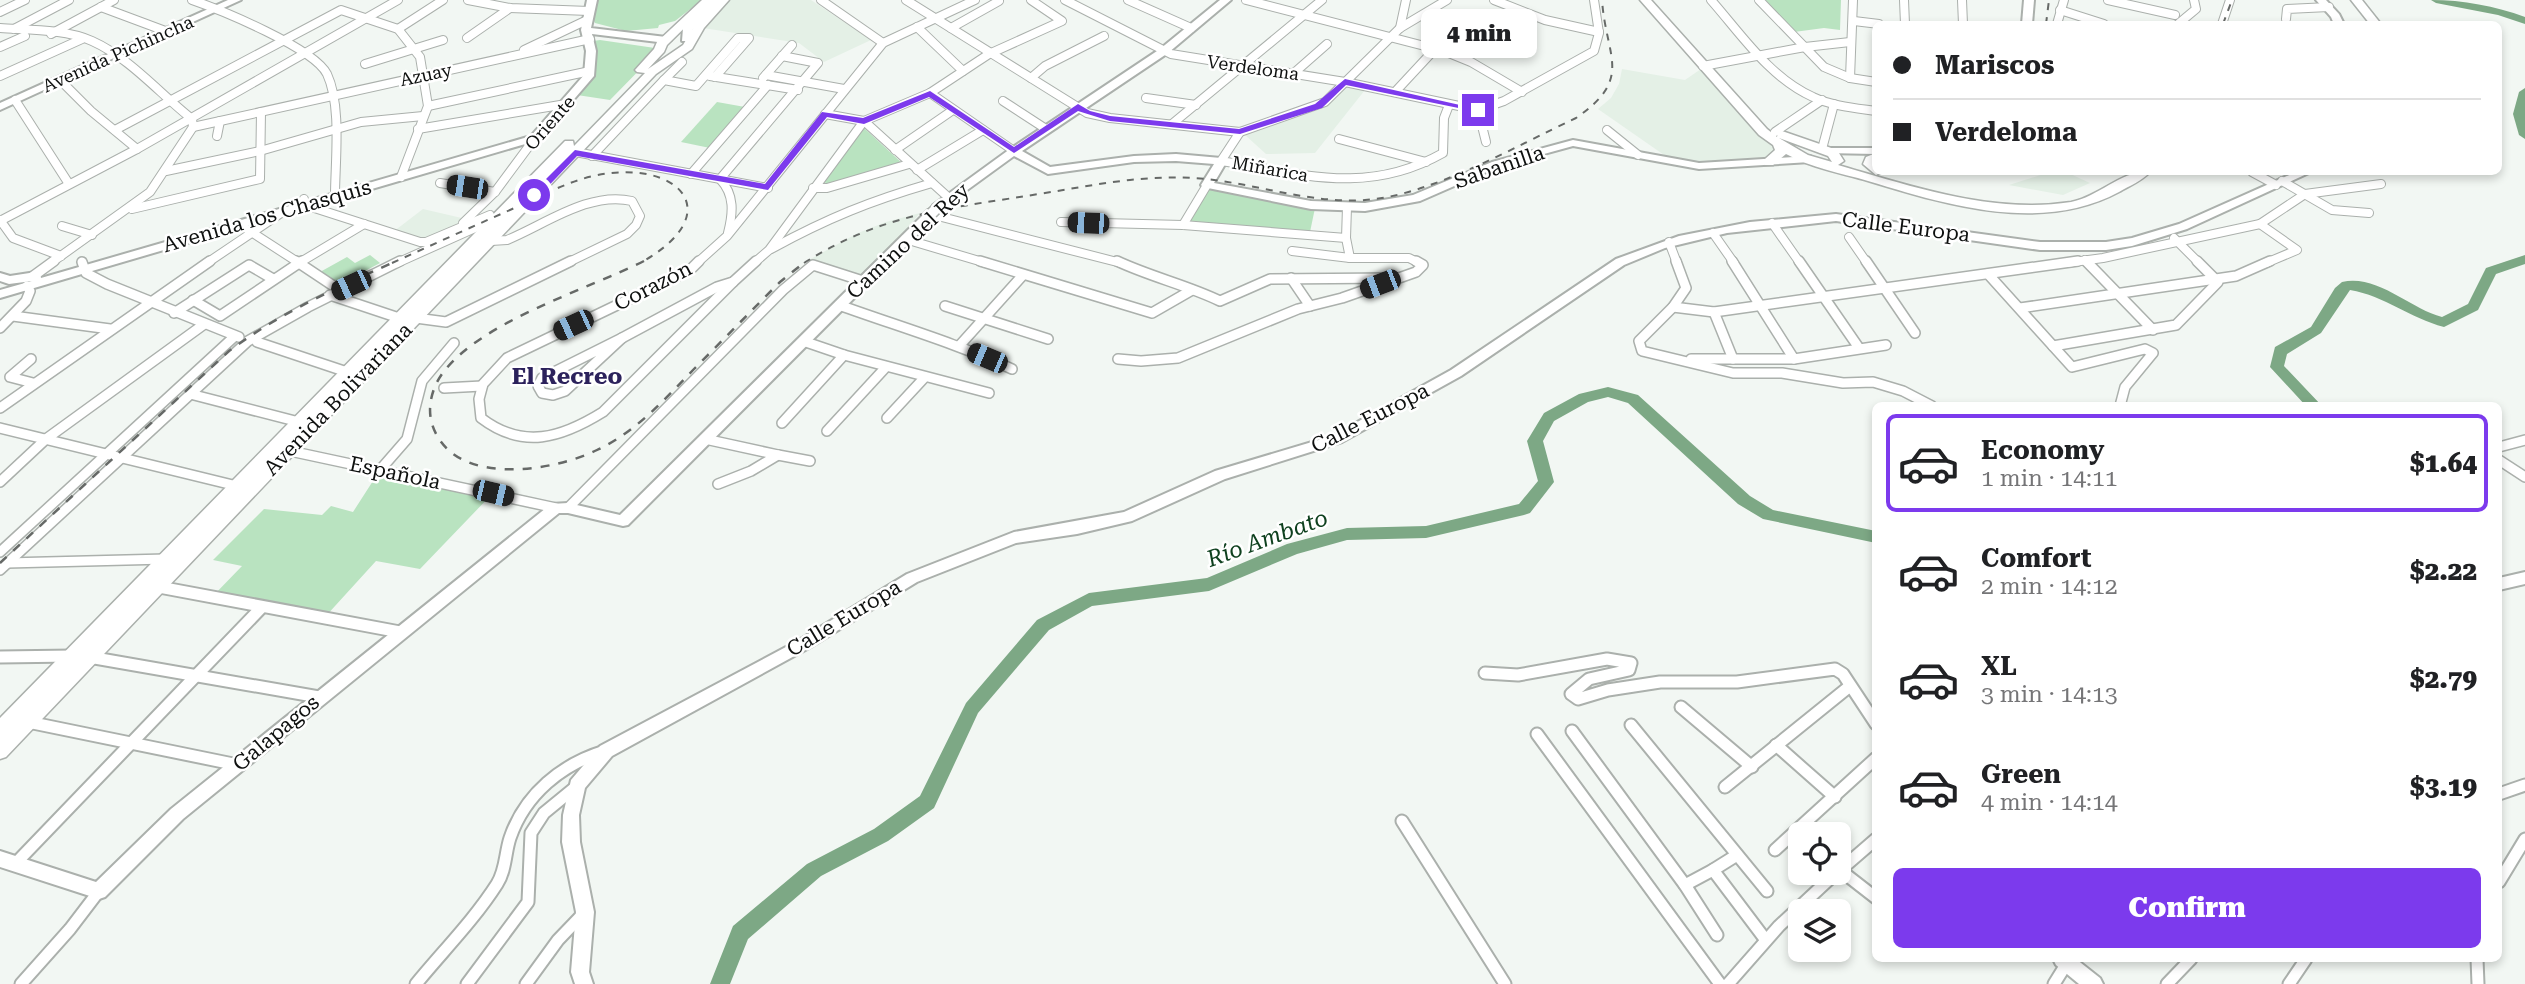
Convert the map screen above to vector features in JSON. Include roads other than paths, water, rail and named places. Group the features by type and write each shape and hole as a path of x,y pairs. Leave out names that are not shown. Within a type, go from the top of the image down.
{"main road":[{"name":"Avenida Bolivariana","path":"0,751 491,241 534,195 663,44 708,0"},
{"name":"Avenida Bolivariana","path":"0,730 495,219 652,72 685,49 699,27 724,0"},
{"path":"1645,0 1777,138 1783,151 1769,162"},
{"path":"1655,0 1707,65"},
{"path":"2356,0 2374,21"},
{"path":"2364,0 2382,21"},
{"path":"663,44 670,54 685,49"},
{"path":"1777,138 1818,156 1872,173"},
{"path":"1777,138 1818,156 1872,171"},
{"path":"1880,175 1975,204 2019,210 2085,202 2112,191 2139,175"},
{"path":"1888,175 1962,195 2032,204 2080,198 2127,175"}],"street":[{"path":"0,12 25,0"},
{"path":"14,29 69,0"},
{"path":"51,34 114,0"},
{"path":"192,0 306,53 319,63 327,75 333,96 335,193"},
{"name":"Avenida Pichincha","path":"0,107 116,57 236,0"},
{"path":"61,256 11,236 0,220 192,123 398,0"},
{"path":"398,29 443,0"},
{"path":"473,0 589,20"},
{"path":"592,156 664,80 685,49 688,28 715,0"},
{"path":"821,0 883,43"},
{"path":"906,0 989,54 1098,116 1240,132 1318,106 1400,28 1444,2"},
{"name":"Corazón","path":"733,282 603,412 579,427 545,438 528,439 499,432 481,418 477,398 482,386 491,372 507,358 690,270 727,236 768,188 883,43 975,0"},
{"path":"622,338 565,391 552,395 542,393 538,386 542,378 717,287 733,282 769,250 864,121 930,93 989,54 1062,21 1031,0"},
{"name":"Verdeloma","path":"1065,0 1164,51 1196,60 1345,82 1478,110"},
{"path":"1128,0 1191,28"},
{"name":"Camino del Rey","path":"623,521 948,198 1164,51 1226,0"},
{"path":"1246,0 1439,50 1471,62 1522,92"},
{"path":"1172,124 1322,0"},
{"path":"1400,28 1406,0"},
{"path":"1429,0 1444,2"},
{"path":"1494,0 1580,29 1599,32"},
{"path":"1512,8 1523,0"},
{"path":"1486,142 1478,110 1522,92 1594,51 1598,46 1599,32 1594,0"},
{"path":"1711,0 1788,82 1822,100 1872,110"},
{"path":"1759,0 1824,67 1850,78 1872,81"},
{"path":"1850,78 1853,0"},
{"path":"1905,0 1905,21"},
{"path":"1962,0 1963,21"},
{"path":"2020,21 2022,0"},
{"path":"2027,21 2029,0"},
{"path":"2058,21 2064,0"},
{"path":"2108,0 2175,15"},
{"path":"2182,21 2196,9 2194,0"},
{"path":"2223,21 2231,0"},
{"path":"951,28 1003,1"},
{"path":"967,4 1003,1"},
{"path":"2286,19 2287,9 2325,3 2337,21"},
{"path":"101,6 168,32"},
{"path":"467,38 510,8"},
{"path":"115,130 341,10 398,29 415,49 425,75 428,106 403,174"},
{"path":"2060,10 2095,21"},
{"path":"506,58 589,20"},
{"path":"428,106 590,71 589,20"},
{"name":"Azuay","path":"192,123 220,121 506,58 589,20 600,38 663,44"},
{"path":"1395,92 1472,20"},
{"path":"1854,21 1872,23"},
{"path":"1337,35 1346,25"},
{"path":"917,27 963,71"},
{"path":"0,31 14,29 96,43 192,123"},
{"path":"0,31 25,36 80,40"},
{"path":"1461,31 1498,40 1506,35"},
{"path":"0,47 25,36"},
{"path":"1031,78 1045,66 1104,36"},
{"path":"664,80 696,86 738,38 749,38 715,77"},
{"path":"0,76 80,40"},
{"path":"366,64 443,40"},
{"path":"1707,65 1760,54 1850,42"},
{"path":"758,84 792,44"},
{"path":"1294,73 1327,44"},
{"path":"720,179 798,90 818,63 782,57"},
{"name":"Oriente","path":"459,228 495,192 537,135 586,80 590,71"},
{"path":"706,75 798,90"},
{"path":"765,75 844,89"},
{"path":"61,81 91,111 137,149"},
{"path":"691,174 768,85"},
{"path":"930,93 1014,151"},
{"path":"1146,98 1196,105"},
{"path":"15,100 69,184"},
{"path":"1777,138 1822,100"},
{"path":"1003,101 1046,129"},
{"path":"418,129 566,104"},
{"path":"1818,156 1834,104"},
{"path":"1339,139 1426,163 1443,153 1444,118 1449,105"},
{"path":"895,150 953,110"},
{"path":"127,210 260,179 261,112"},
{"path":"825,114 864,121 948,198"},
{"path":"166,171 260,151 360,122 423,116"},
{"path":"217,136 220,121"},
{"path":"0,328 26,301 30,291 29,282 150,192 166,171 192,123"},
{"path":"917,170 983,130"},
{"path":"1607,130 1638,155"},
{"path":"1183,225 1240,132"},
{"name":"Avenida los Chasquis","path":"0,294 29,282 83,266 537,135"},
{"name":"Sabanilla","path":"1207,185 1311,205 1347,207 1396,204 1496,164 1573,144 1699,166 1818,156"},
{"path":"569,151 768,188"},
{"name":"Miñarica","path":"1014,151 1045,171 1150,156 1190,157 1337,180 1384,175 1426,163"},
{"path":"1818,156 1872,151"},
{"path":"1818,156 1872,157"},
{"path":"813,188 827,188 909,164"},
{"path":"2259,175 2305,194 2332,210 2368,214"},
{"name":"Calle Europa","path":"577,785 606,751 804,644 912,578 1013,538 1127,517 1220,475 1337,439 1479,359 1620,262 1647,248 1772,223 1840,218 2019,243 2118,245 2166,231 2298,175"},
{"path":"720,179 727,185 733,204 727,236"},
{"path":"440,183 495,192"},
{"path":"769,250 830,217 875,199 932,183"},
{"path":"1673,307 1714,312 2085,260 2260,224 2305,194 2381,184"},
{"path":"304,202 364,224 426,242 534,195"},
{"path":"416,318 446,322 626,234 638,223 639,211 625,200 597,200 506,240 491,241"},
{"name":"Avenida los Chasquis","path":"83,266 285,211 304,202"},
{"path":"1347,207 1346,238 1350,258"},
{"path":"0,408 110,328 285,211"},
{"path":"933,212 1101,255 1154,278 1222,301 1270,279 1393,278"},
{"path":"4,567 121,456 253,342 290,315 331,290 495,219"},
{"path":"1060,222 1183,225 1346,238"},
{"path":"1772,223 1859,348"},
{"path":"239,224 302,263 331,290 399,318"},
{"path":"193,300 220,316 273,279 364,224"},
{"path":"2020,308 2217,280 2236,276 2297,250 2260,224"},
{"path":"62,226 92,235"},
{"path":"2166,231 2217,280"},
{"path":"1713,233 1762,305 1794,359"},
{"path":"0,241 11,236"},
{"path":"1849,237 1915,333"},
{"path":"905,239 1152,313 1192,290"},
{"path":"1669,242 1686,288 1673,307 1639,341 1638,346 1651,355 1733,373 1782,373 1843,383 1873,382 1903,391 1924,402"},
{"path":"1118,359 1141,361 1178,358 1310,306 1342,298 1416,272 1423,265 1409,258 1350,258 1292,251"},
{"path":"2085,260 2153,330"},
{"path":"174,313 249,265 273,279"},
{"path":"562,508 783,290 813,265 863,281"},
{"path":"83,266 107,284 203,325 347,372"},
{"path":"1989,274 2068,365 2078,367 2145,349 2151,351 2153,356 2131,376 2121,393 2120,402"},
{"path":"960,345 1023,275"},
{"path":"0,294 9,286 3,277"},
{"name":"Avenida los Chasquis","path":"3,277 29,282"},
{"path":"1291,278 1310,306"},
{"path":"2053,346 2153,330 2183,321 2217,285 2217,280"},
{"path":"839,305 926,336 960,345 1012,369"},
{"path":"946,306 1048,339"},
{"path":"1714,312 1733,359"},
{"path":"13,316 110,328"},
{"path":"0,482 47,439 203,325"},
{"path":"0,552 235,336"},
{"path":"803,341 886,367 989,393"},
{"path":"380,470 407,439 422,381 454,343"},
{"path":"1670,359 1794,359 1886,345"},
{"path":"782,423 844,355"},
{"path":"31,359 10,376 33,383"},
{"path":"827,431 886,367"},
{"path":"887,418 925,377"},
{"path":"444,388 482,386"},
{"path":"194,396 299,422"},
{"path":"0,428 237,486"},
{"path":"705,439 810,461"},
{"path":"2502,445 2525,440"},
{"name":"Española","path":"290,451 623,521"},
{"path":"718,484 751,471 778,455"},
{"path":"2502,462 2525,477"},
{"name":"Galapagos","path":"21,984 99,891 177,814 400,632 562,508"},
{"path":"4,567 166,559"},
{"path":"2502,583 2525,578"},
{"path":"159,587 400,632"},
{"path":"99,891 7,862 197,676 262,607"},
{"path":"0,657 90,657 319,698"},
{"path":"1485,673 1515,676 1561,668 1575,662 1631,663 1629,670 1600,676 1575,687 1572,694 1578,699 1608,690 1660,682 1737,682 1835,668 1843,674 1872,718"},
{"path":"1725,787 1850,686"},
{"path":"1681,707 1752,767"},
{"path":"28,722 239,766"},
{"path":"1631,725 1767,891"},
{"path":"1572,731 1685,885 1717,935"},
{"path":"1536,734 1720,984"},
{"path":"1776,745 1835,797"},
{"path":"416,984 496,886 509,839 521,813 543,786 565,768 606,751"},
{"path":"1775,850 1872,762"},
{"path":"577,785 571,814 571,842 585,912 580,972 584,984"},
{"path":"467,984 528,902 531,833 544,813 577,785"},
{"path":"2502,793 2525,785"},
{"path":"1402,821 1505,984"},
{"path":"2502,877 2524,841"},
{"path":"1851,861 1872,842"},
{"path":"1685,885 1737,855"},
{"path":"1713,870 1765,939"},
{"path":"1851,880 1872,895"},
{"path":"1728,984 1765,939 1823,885"},
{"path":"526,984 558,940 585,912"},
{"path":"2054,984 2065,962"},
{"path":"2066,962 2094,984"},
{"path":"2167,984 2188,962"},
{"path":"2289,984 2304,962"},
{"path":"2477,962 2478,984"}],"waterway":[{"name":"Río Ambato","path":"2436,0 2501,12 2525,21"},
{"name":"Río Ambato","path":"2525,92 2519,114 2525,135"},
{"name":"Río Ambato","path":"2311,402 2277,367 2280,351 2316,330 2340,291 2347,285 2375,290 2428,318 2444,322 2473,307 2491,271 2525,259"},
{"name":"Río Ambato","path":"720,984 740,933 814,870 881,835 927,802 972,708 1043,625 1089,600 1209,584 1293,549 1347,534 1426,532 1524,509 1546,482 1535,441 1549,417 1584,398 1608,392 1633,399 1744,500 1769,515 1872,536"}],"railway":[{"path":"804,263 834,246 891,222 950,208 1118,181 1192,178 1321,199 1365,200 1390,196 1445,180 1576,118 1594,104 1605,91 1611,78 1612,66 1602,0"},
{"path":"2046,21 2049,0"},
{"path":"2224,21 2232,0"},
{"path":"392,263 564,185 593,176 623,172 649,175 669,182 682,194 688,208 683,226 668,244 641,262"},
{"path":"0,563 229,351 289,312 396,261"},
{"path":"641,262 507,323 459,355 442,374 431,398 432,424 443,444 460,458 481,466 505,469 555,464 597,450 625,434 649,414 780,282 806,261"}],"district":[{"name":"El Recreo","path":"567,376"}]}
